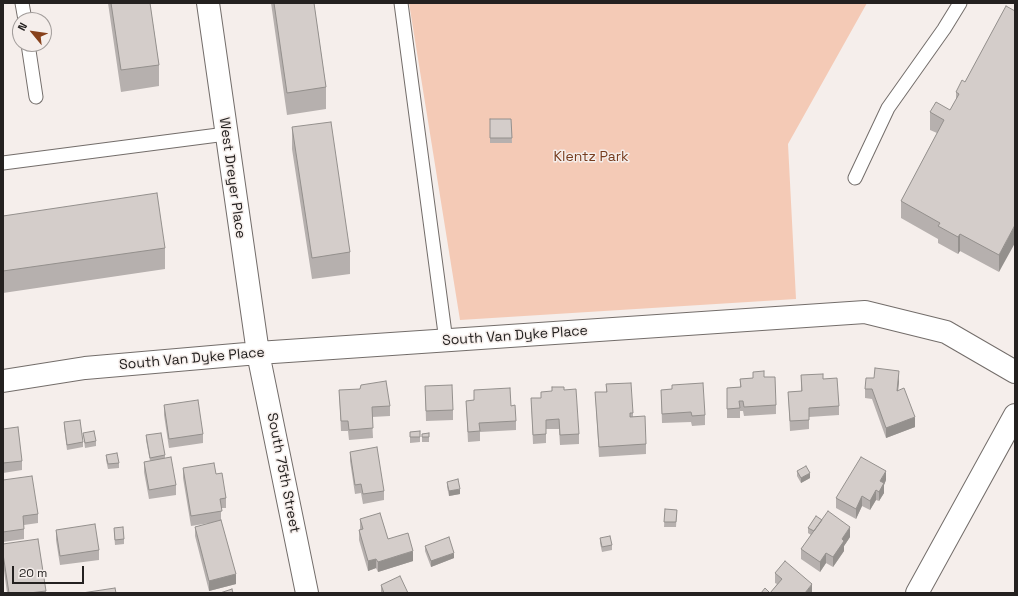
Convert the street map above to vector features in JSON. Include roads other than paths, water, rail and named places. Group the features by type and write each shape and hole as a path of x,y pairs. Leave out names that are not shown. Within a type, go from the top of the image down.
{"street":[{"name":"West Dreyer Place","path":"208,3 258,353"},
{"name":"South Van Dyke Place","path":"3,381 85,368 258,353 865,312 946,332 1015,372"},
{"name":"South 75th Street","path":"258,353 307,593"},
{"path":"917,593 1015,415"}],"lane":[{"path":"401,3 446,341"},
{"path":"855,178 888,108 944,29 960,3"},
{"path":"29,52 36,97"},
{"path":"3,163 226,134"}],"park label":[{"name":"Klentz Park","path":"591,157"}]}
